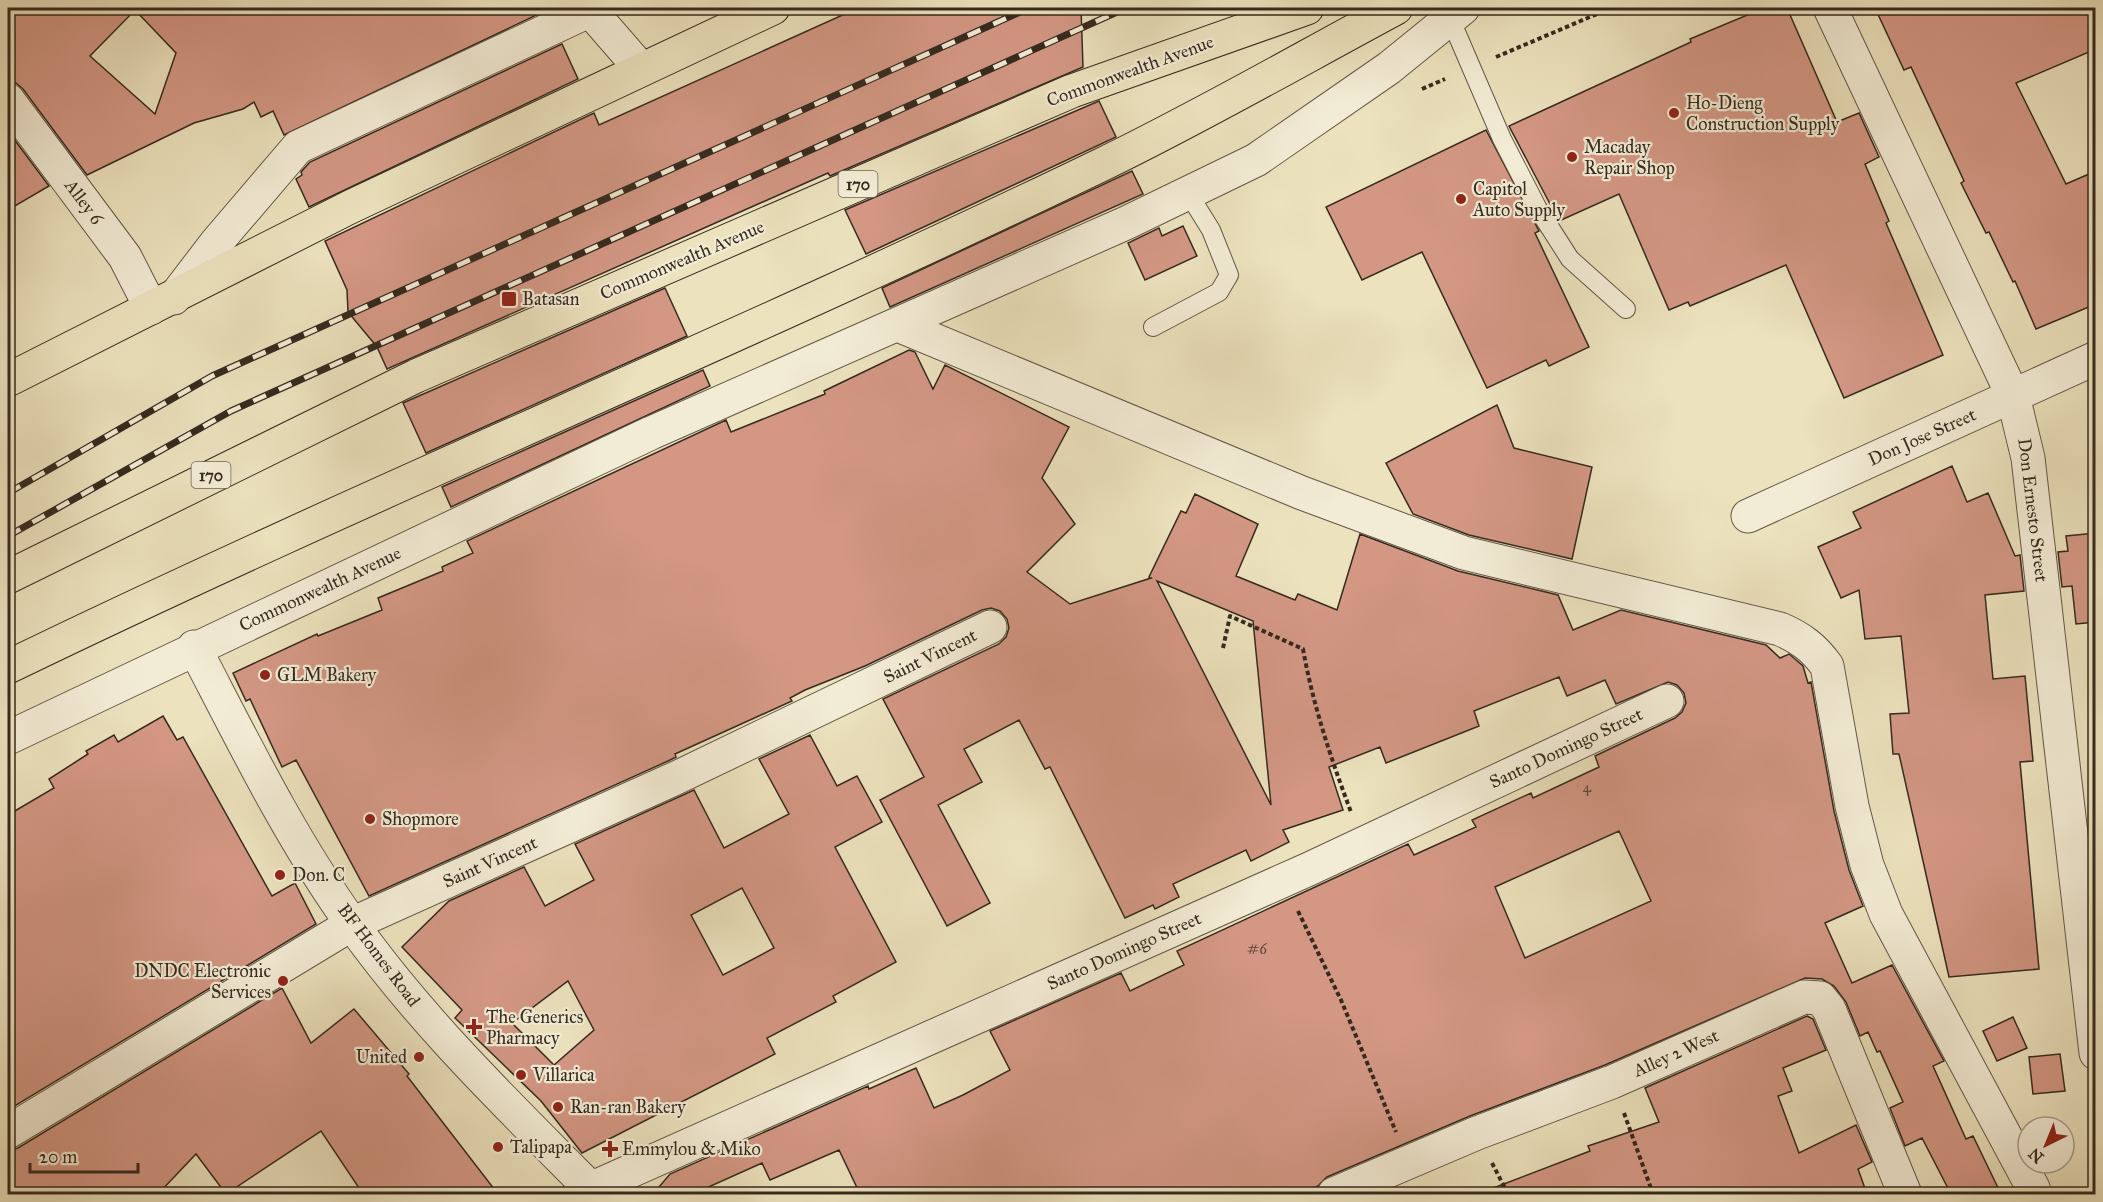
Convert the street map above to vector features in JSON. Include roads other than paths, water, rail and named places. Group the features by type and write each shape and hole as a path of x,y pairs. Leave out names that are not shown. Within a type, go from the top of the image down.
{"main road":[{"path":"8,380 350,207 773,8"},
{"name":"Commonwealth Avenue","path":"8,578 260,450 417,376 1072,91 1307,8"},
{"path":"8,668 183,582 449,466 1106,163 1396,8"}],"street":[{"path":"163,303 298,147 591,8 640,69"},
{"name":"Don Ernesto Street","path":"1830,8 2013,396 2028,458 2096,1053"},
{"name":"Commonwealth Avenue","path":"8,738 194,647 651,433 898,326 940,303 1126,223 1256,160 1389,68 1456,13"},
{"name":"Alley 6","path":"8,100 125,257 163,303"},
{"path":"898,326 1302,493 1464,553 1780,629 1797,636 1815,649 1827,666 1852,806 1867,865 1882,904 2034,1188 2035,1194"},
{"name":"Don Jose Street","path":"1748,516 2096,358"},
{"name":"Saint Vincent","path":"8,1132 352,924 676,778 990,627"},
{"name":"BF Homes Road","path":"194,647 267,787 352,924 454,1050 588,1192"},
{"name":"Santo Domingo Street","path":"588,1192 1363,844 1667,701"},
{"name":"Alley 2 West","path":"1334,1194 1612,1082 1804,997 1820,998 1829,1009 1905,1194"}],"lane":[{"path":"1456,13 1473,67 1502,139 1538,209 1570,259 1626,309"},
{"path":"1153,327 1219,292 1229,275 1211,230 1188,193"}],"railway":[{"path":"8,493 212,376 1029,8"},
{"path":"8,536 231,411 1126,8"}],"place":[{"name":"Ho-Dieng Construction Supply","path":"1674,113"},
{"name":"Macaday Repair Shop","path":"1572,157"},
{"name":"Capitol Auto Supply","path":"1461,199"},
{"name":"Batasan","path":"509,299"},
{"name":"GLM Bakery","path":"265,675"},
{"name":"Shopmore","path":"370,819"},
{"name":"Don. C","path":"280,875"},
{"name":"DNDC Electronic Services","path":"283,981"},
{"name":"The Generics Pharmacy","path":"474,1027"},
{"name":"United","path":"419,1057"},
{"name":"Villarica","path":"521,1075"},
{"name":"Ran-ran Bakery","path":"558,1107"},
{"name":"Talipapa","path":"498,1147"},
{"name":"Emmylou & Miko","path":"610,1149"}]}
